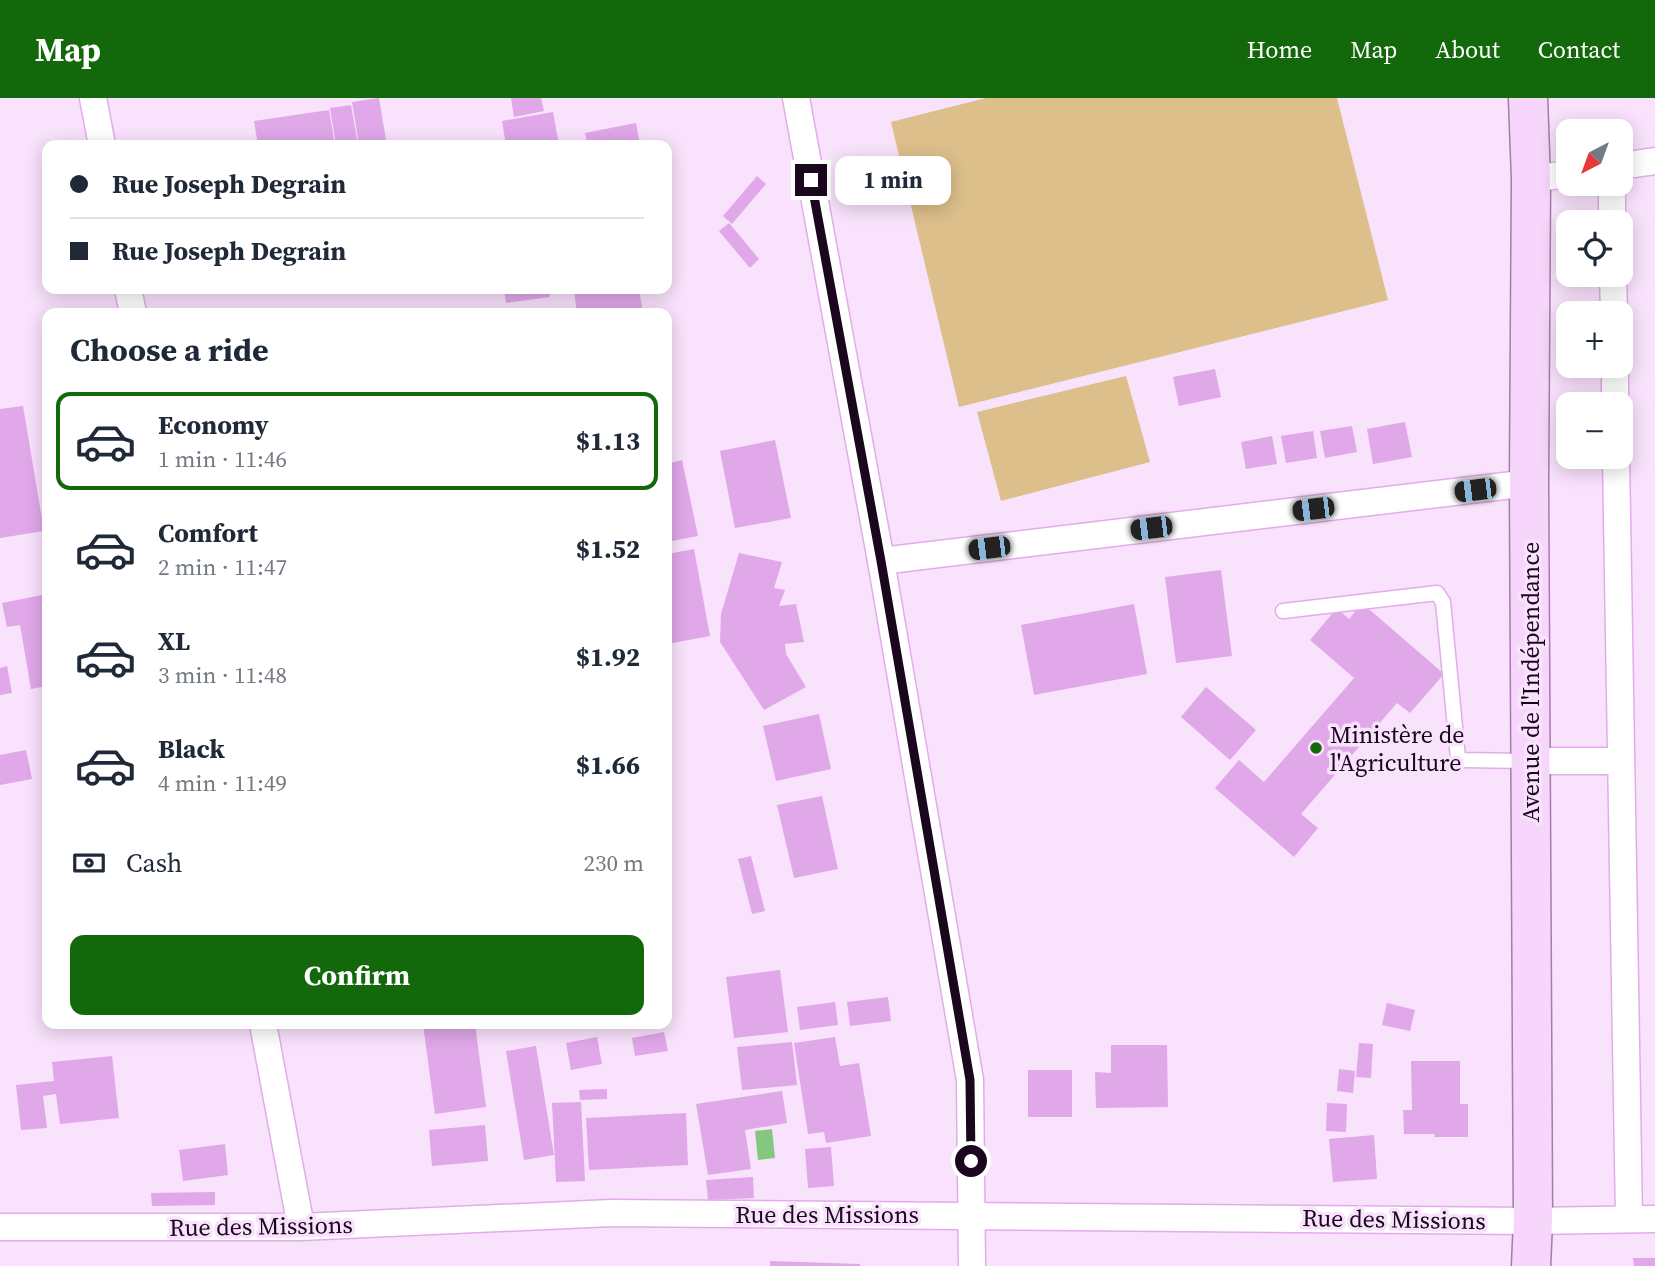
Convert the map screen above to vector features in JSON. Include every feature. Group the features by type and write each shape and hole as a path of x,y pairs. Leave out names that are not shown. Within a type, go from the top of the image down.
{"main road":[{"name":"Avenue de l'Indépendance","path":"1528,98 1531,179 1531,1266"}],"street":[{"path":"93,98 101,140"},
{"path":"796,98 881,561 970,1080 972,1266"},
{"path":"1633,164 1655,161"},
{"path":"1531,179 1556,176"},
{"path":"1616,469 1621,761 1642,1219"},
{"path":"881,561 1529,483"},
{"path":"1530,761 1621,761"},
{"path":"264,1029 301,1227"},
{"name":"Rue des Missions","path":"0,1227 301,1227 611,1213 972,1214 1533,1221 1642,1219"}],"lane":[{"path":"1283,611 1437,593 1443,602 1458,758 1530,761"}],"shaded area":[{"path":"986,98 1337,98 1388,300 959,407 891,122"},
{"path":"1126,376 1150,462 1001,501 977,412"},
{"path":"772,1129 775,1158 758,1160 755,1131"}],"building":[{"path":"379,98 386,140 358,140 352,102"},
{"path":"511,98 541,98 544,111 514,117"},
{"path":"351,105 357,140 335,140 330,108"},
{"path":"329,110 334,140 257,140 254,121"},
{"path":"553,112 558,140 505,140 502,121"},
{"path":"636,123 639,140 587,140 585,133"},
{"path":"757,176 766,184 732,224 723,216"},
{"path":"729,223 759,259 750,268 719,231"},
{"path":"505,294 550,294 550,297 506,303"},
{"path":"575,294 640,294 642,308 576,308"},
{"path":"1215,369 1221,397 1179,406 1173,377"},
{"path":"23,406 42,531 0,538 0,409"},
{"path":"1405,422 1412,457 1373,464 1367,429"},
{"path":"1352,426 1357,452 1325,458 1320,431"},
{"path":"1313,431 1317,458 1286,463 1281,436"},
{"path":"1272,436 1277,464 1246,469 1241,442"},
{"path":"775,440 791,518 735,528 720,451"},
{"path":"682,460 698,536 672,541 672,463"},
{"path":"694,549 710,636 672,643 672,553"},
{"path":"739,553 782,562 774,588 785,590 779,606 796,604 804,642 785,644 786,654 806,687 764,710 720,642 721,614"},
{"path":"1221,570 1232,656 1176,663 1165,577"},
{"path":"42,595 42,687 31,689 20,625 7,627 2,603"},
{"path":"1362,603 1444,674 1410,713 1397,703 1301,814 1318,828 1294,857 1215,788 1239,760 1264,782 1354,678 1310,640 1337,608 1349,619"},
{"path":"1134,604 1147,674 1034,695 1021,625"},
{"path":"7,666 12,693 0,695 0,668"},
{"path":"1206,687 1256,730 1230,760 1181,717"},
{"path":"819,714 831,769 776,781 763,726"},
{"path":"26,750 32,779 0,785 0,755"},
{"path":"822,796 838,869 794,878 777,805"},
{"path":"751,856 765,911 752,914 738,859"},
{"path":"780,970 788,1032 734,1038 726,977"},
{"path":"888,997 891,1021 850,1026 847,1002"},
{"path":"835,1002 838,1025 800,1030 797,1007"},
{"path":"1387,1003 1415,1010 1410,1031 1382,1025"},
{"path":"424,1029 476,1029 486,1107 435,1114"},
{"path":"664,1032 668,1051 635,1056 632,1038"},
{"path":"597,1037 602,1064 571,1070 566,1043"},
{"path":"835,1037 840,1066 859,1063 871,1136 826,1143 824,1132 808,1134 794,1043"},
{"path":"792,1042 797,1085 742,1090 737,1047"},
{"path":"1359,1043 1373,1044 1371,1078 1356,1077"},
{"path":"1111,1045 1167,1045 1168,1107 1096,1108 1095,1072 1111,1073"},
{"path":"536,1046 554,1155 524,1160 506,1051"},
{"path":"112,1056 119,1118 60,1124 56,1094 43,1096 47,1128 21,1130 16,1085 54,1081 52,1062"},
{"path":"1411,1061 1460,1061 1460,1104 1468,1104 1468,1137 1404,1134 1403,1110 1412,1110"},
{"path":"1339,1069 1355,1071 1353,1093 1337,1091"},
{"path":"1028,1070 1072,1070 1072,1117 1028,1117"},
{"path":"607,1089 607,1099 580,1100 579,1090"},
{"path":"782,1091 787,1123 745,1130 751,1169 708,1175 696,1104"},
{"path":"581,1102 585,1181 556,1182 552,1103"},
{"path":"1327,1103 1347,1104 1346,1132 1326,1131"},
{"path":"686,1113 688,1165 589,1170 586,1118"},
{"path":"485,1125 488,1161 432,1166 429,1130"},
{"path":"1374,1135 1377,1179 1333,1182 1329,1139"},
{"path":"225,1144 228,1175 183,1181 179,1150"},
{"path":"831,1147 834,1186 808,1188 805,1149"},
{"path":"753,1177 754,1198 708,1200 706,1180"},
{"path":"215,1192 215,1205 152,1206 151,1193"},
{"path":"1633,1258 1655,1258 1655,1266 1634,1266"},
{"path":"770,1261 860,1264 860,1266 770,1266"}],"place":[{"name":"Ministère de l'Agriculture","path":"1316,748"}],"route":[{"path":"811,180 881,561 970,1080 971,1161"}]}
